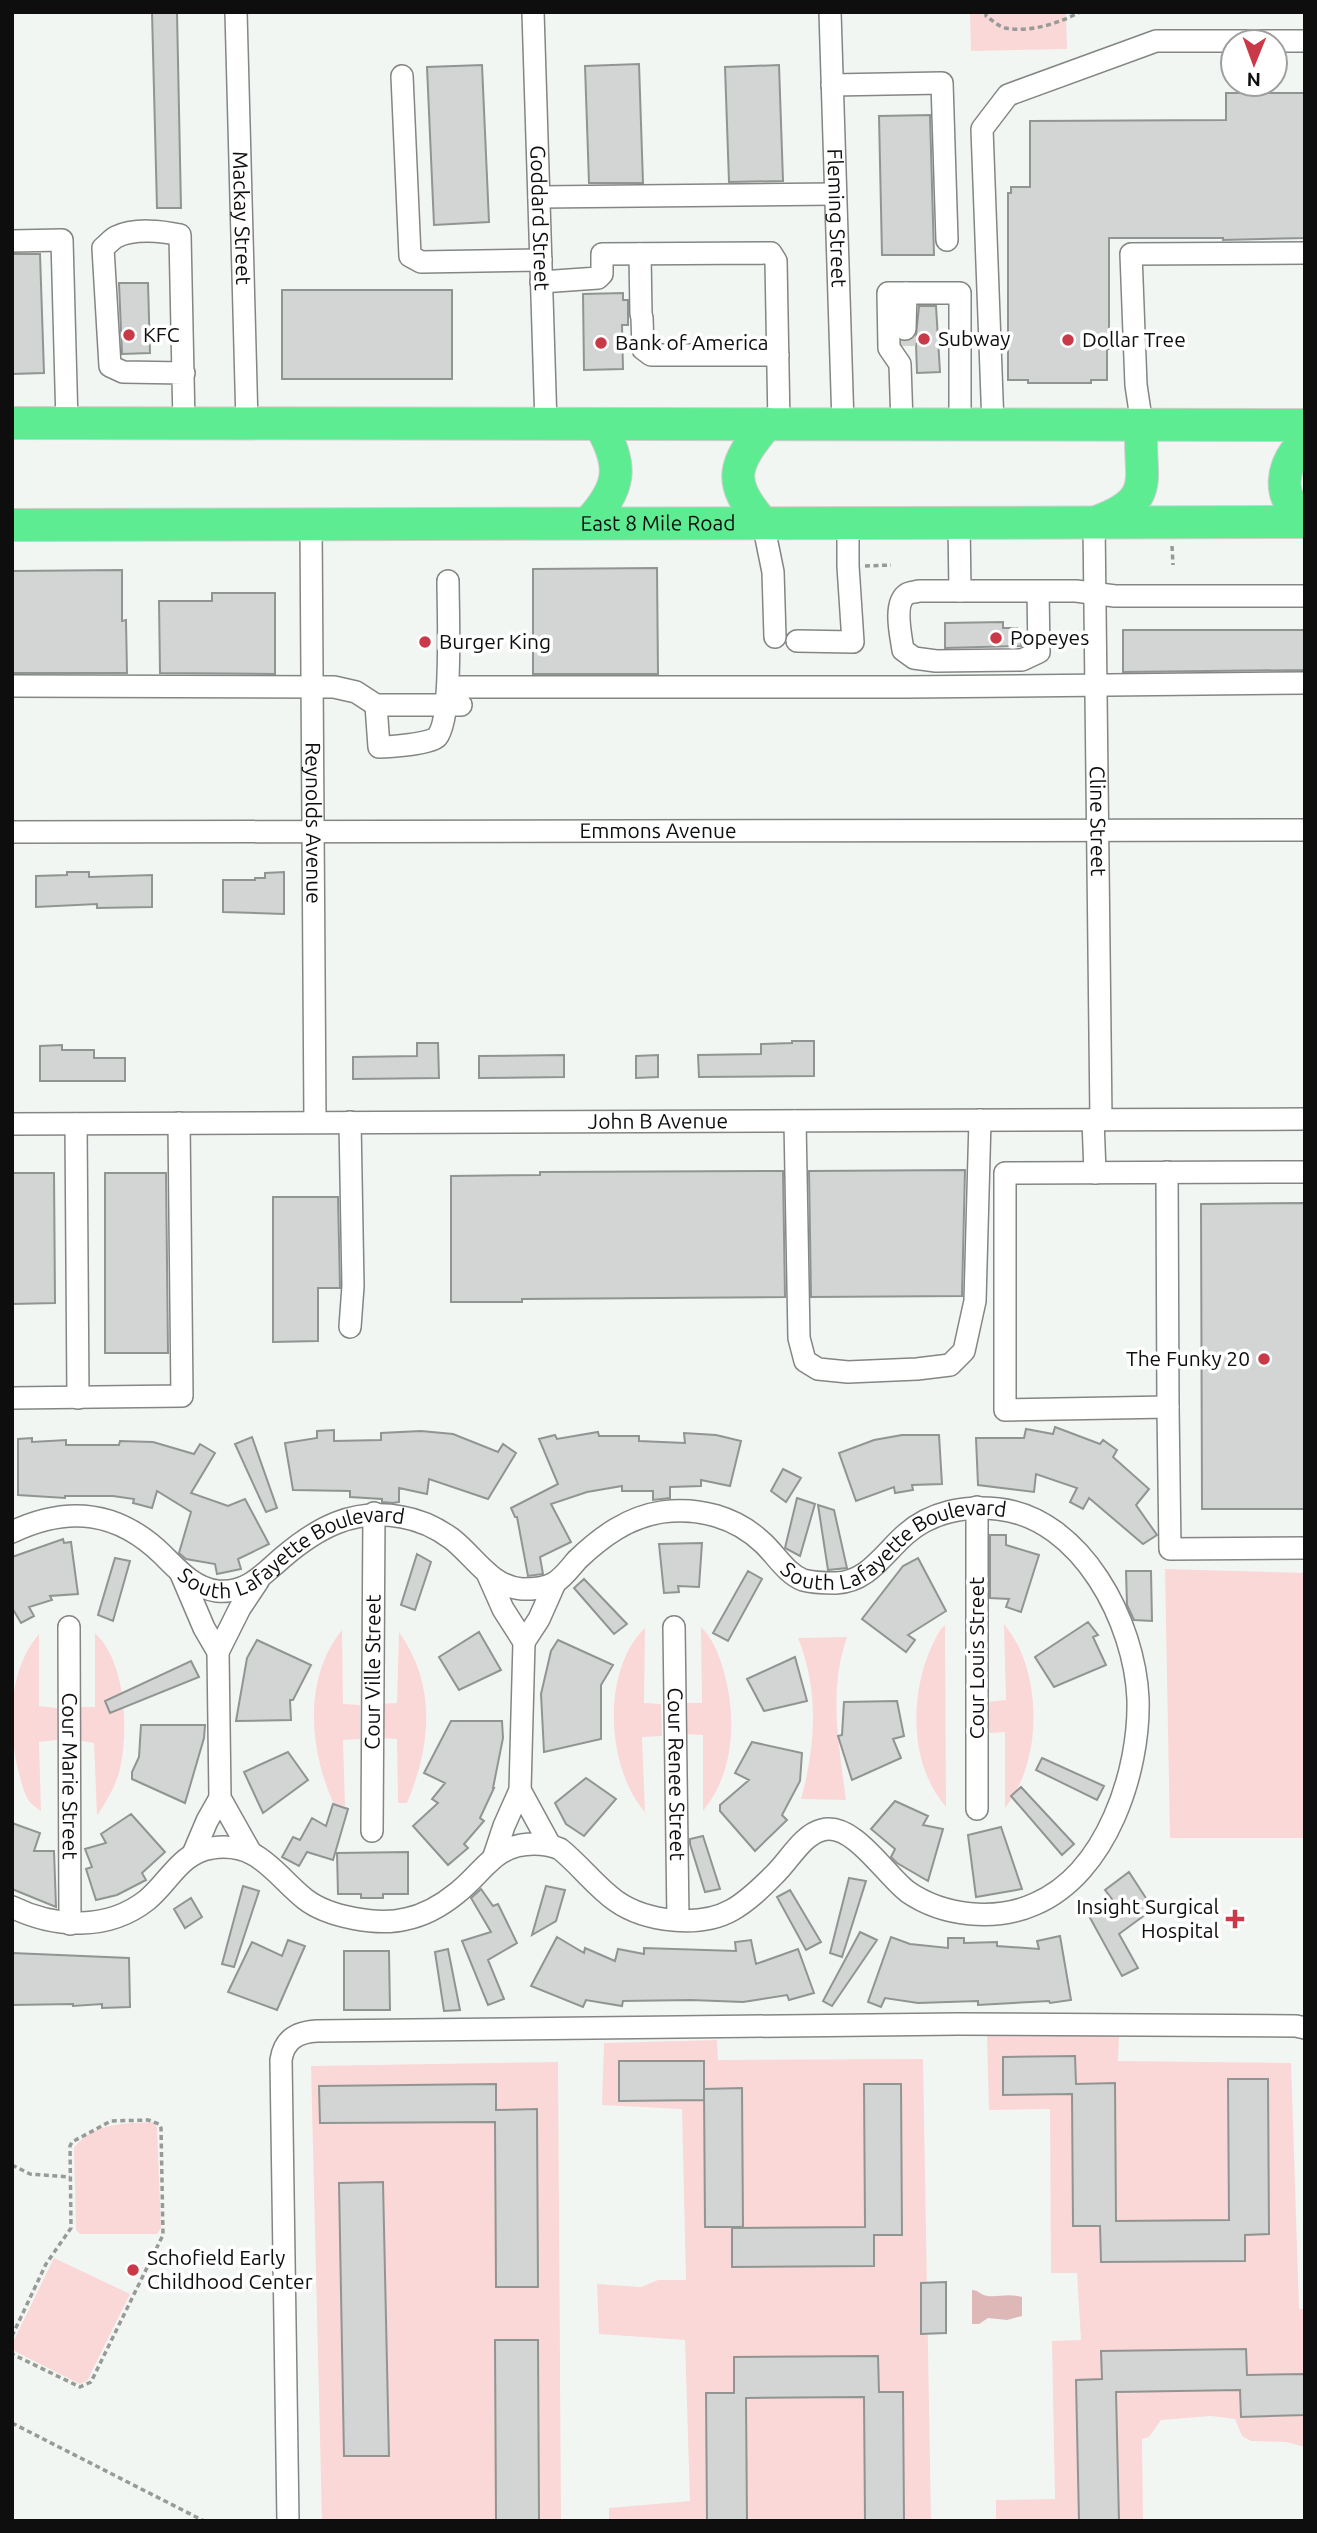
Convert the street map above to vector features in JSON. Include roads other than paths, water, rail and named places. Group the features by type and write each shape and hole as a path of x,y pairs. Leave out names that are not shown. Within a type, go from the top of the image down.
{"highway":[{"path":"12,423 1305,425"},
{"path":"763,523 742,498 738,484 739,469 743,457 773,424"},
{"path":"588,523 603,507 611,493 617,469 610,443 600,425"},
{"path":"1094,523 1128,508 1136,495 1144,468 1140,445 1142,425"},
{"path":"1305,443 1289,460 1284,477 1285,492 1291,505 1305,514"},
{"name":"East 8 Mile Road","path":"12,525 1305,522"}],"street":[{"name":"Mackay Street","path":"236,12 247,424"},
{"name":"Goddard Street","path":"533,12 546,424"},
{"name":"Fleming Street","path":"830,12 843,424"},
{"path":"993,425 982,130 1008,95 1156,41 1305,41"},
{"path":"402,76 410,256 421,262 541,260"},
{"path":"832,85 942,83 947,240"},
{"path":"539,197 835,194"},
{"path":"184,373 122,372 110,366 103,248 116,237 165,232 180,235 184,373 184,423"},
{"path":"12,241 62,240 67,423"},
{"path":"541,282 598,278 602,274 602,254 771,253 776,261 778,355 773,424"},
{"path":"1142,425 1136,385 1131,254 1305,253"},
{"path":"640,254 643,349 651,355 778,355"},
{"path":"903,346 889,348 888,293 960,293 960,425"},
{"path":"902,424 906,293"},
{"path":"763,523 773,572 775,637"},
{"path":"959,523 960,591"},
{"name":"Cline Street","path":"1094,523 1098,830 1095,1173"},
{"name":"Reynolds Avenue","path":"312,524 315,1122"},
{"path":"797,641 853,642 848,524"},
{"path":"376,705 377,744 381,748 434,740 441,729 456,699 448,581"},
{"path":"1038,592 1039,652 1022,660 936,660 914,658 903,650 899,615 902,600 907,594 919,591 1076,592 1094,595 1305,596"},
{"path":"12,686 312,688 347,690 376,705 456,699 906,687 1305,683"},
{"name":"Emmons Avenue","path":"12,832 1305,830"},
{"name":"John B Avenue","path":"12,1124 1305,1119"},
{"path":"794,1121 799,1338 805,1361 818,1369 848,1373 950,1365 964,1351 975,1301 980,1120"},
{"path":"350,1122 353,1286 350,1327"},
{"path":"12,1398 182,1396 179,1123"},
{"path":"76,1124 78,1398"},
{"path":"1167,1172 1170,1549 1305,1548"},
{"path":"1168,1407 1005,1410 1005,1173 1305,1172"},
{"name":"Cour Louis Street","path":"976,1810 977,1507"},
{"name":"South Lafayette Boulevard","path":"555,1583 616,1527 636,1518 664,1511 705,1512 731,1519 750,1532 798,1578 810,1582 841,1583 854,1581 864,1574 911,1529 934,1517 959,1508 1003,1509 1031,1518 1064,1538 1086,1560 1111,1600 1122,1629 1135,1677 1138,1702 1134,1752 1128,1783 1094,1855 1066,1885 1034,1905 1004,1912 973,1914 940,1909 906,1890 856,1840 839,1830 822,1829 804,1841 779,1871 729,1912 708,1919 678,1920"},
{"name":"South Lafayette Boulevard","path":"12,1532 51,1517 95,1517 137,1532 196,1584 210,1590 240,1590 258,1581 313,1533 332,1522 374,1513 407,1517 430,1525 461,1547 486,1571"},
{"name":"Cour Ville Street","path":"372,1831 374,1513"},
{"path":"486,1571 495,1581 510,1587 542,1588 555,1583"},
{"path":"486,1571 503,1609 524,1642"},
{"path":"180,1572 204,1628 218,1651"},
{"path":"251,1853 220,1798 218,1651 240,1608 258,1581"},
{"path":"494,1856 503,1826 520,1790 524,1642 539,1619 555,1583"},
{"name":"Cour Marie Street","path":"69,1627 70,1924"},
{"name":"Cour Renee Street","path":"674,1627 678,1920"},
{"path":"520,1790 550,1844 572,1858 610,1897 630,1910 651,1917 678,1920"},
{"path":"193,1854 220,1798"},
{"path":"12,1907 46,1921 70,1924 96,1922 134,1908 148,1899 178,1865 193,1854 211,1848 240,1849 251,1853 271,1866 306,1900 337,1916 403,1920 433,1911 460,1892 494,1856 506,1849 524,1844 550,1844"},
{"path":"288,2521 281,2060 286,2044 299,2033 958,2024 1305,2028"}],"tunnel":[{"path":"905,329 905,346"}],"place":[{"name":"KFC","path":"129,335"},
{"name":"Subway","path":"924,339"},
{"name":"Dollar Tree","path":"1068,340"},
{"name":"Bank of America","path":"601,343"},
{"name":"Popeyes","path":"996,638"},
{"name":"Burger King","path":"425,642"},
{"name":"The Funky 20","path":"1264,1359"},
{"name":"Insight Surgical Hospital","path":"1235,1919"},
{"name":"Schofield Early Childhood Center","path":"133,2270"}]}
